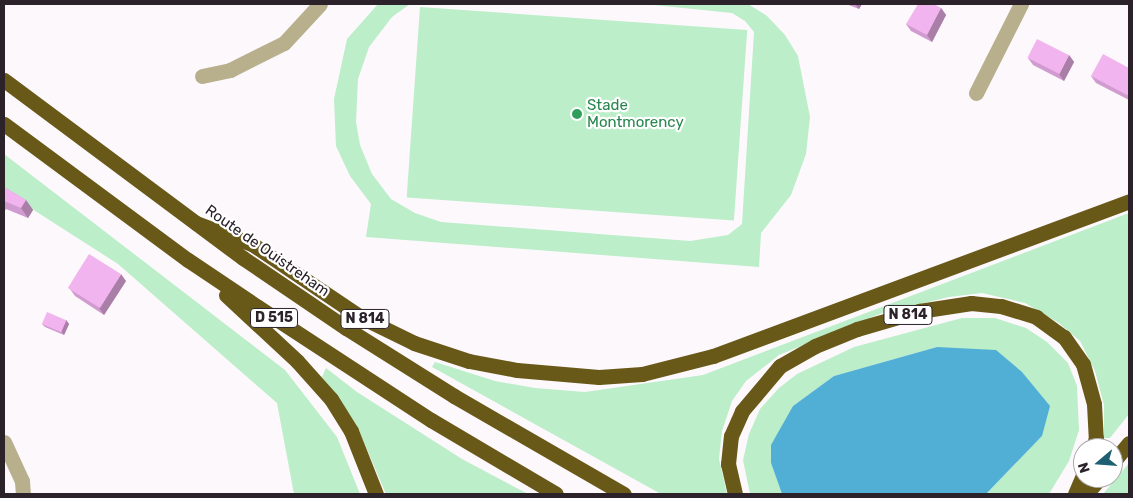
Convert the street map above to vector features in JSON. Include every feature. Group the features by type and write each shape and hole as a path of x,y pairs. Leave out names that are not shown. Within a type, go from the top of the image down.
{"highway":[{"name":"Route de Ouistreham","path":"4,80 196,223 354,333 624,494"},
{"name":"D 515","path":"4,124 188,260 431,420 556,494"},
{"name":"N 814","path":"196,223 252,244 359,316 414,343 469,361 509,369 599,377 642,374 713,356 1129,201"},
{"path":"188,260 297,361 331,399 351,431 376,494"},
{"name":"N 814","path":"735,494 728,464 731,436 742,411 780,366 815,346 857,329 919,311 971,303 1002,306 1036,317 1064,337 1083,364 1092,396 1096,438"}],"lane":[{"path":"202,76 230,70 284,43 320,4"},
{"path":"976,93 1021,4"},
{"path":"4,442 22,480 23,494"}],"green space":[{"path":"378,4 410,4 392,17 369,47 358,79 356,122 360,145 372,174 391,199 415,213 441,222 690,241 728,235 742,224 754,32 745,21 732,13 644,4 748,4 767,16 785,35 798,56 810,117 806,154 791,195 761,233 759,267 366,237 371,204 350,176 336,146 334,99 347,39"},
{"name":"Stade Montmorency","path":"420,7 747,30 734,220 407,198"},
{"path":"4,154 285,370 337,437 360,494 294,494 277,403 118,264 4,191"},
{"path":"1129,213 1129,414 1110,438 1104,438 1104,405 1095,371 1080,341 1059,323 1025,303 982,293 949,297 882,313 779,355 746,381 732,401 722,431 719,459 727,494 661,494 432,367 435,362 495,381 535,388 585,392 703,375"},
{"path":"962,318 995,318 1026,328 1047,342 1068,363 1077,386 1079,430 1076,438 1073,438 1073,449 1069,461 1049,494 986,494 1042,436 937,347 834,376 793,406 771,463 782,494 750,494 743,460 749,434 760,409 779,388 797,374 854,347"},
{"path":"326,368 357,392 462,459 528,494 386,494 357,426 322,377"},
{"path":"1129,463 1129,494 1103,494 1108,488 1123,488 1123,470"}],"water":[{"path":"937,347 996,350 1022,372 1050,406 1042,436 986,494 782,494 771,463 771,445 793,406 834,376"}],"building":[{"path":"918,4 934,4 941,8 927,35 906,24"},
{"path":"1037,39 1069,55 1060,74 1027,58"},
{"path":"1103,54 1129,68 1129,96 1091,76"},
{"path":"4,187 26,200 21,208 4,201"},
{"path":"89,254 121,274 100,308 68,288"},
{"path":"47,312 66,320 61,332 42,324"}],"place":[{"name":"Stade Montmorency","path":"577,114"}]}
